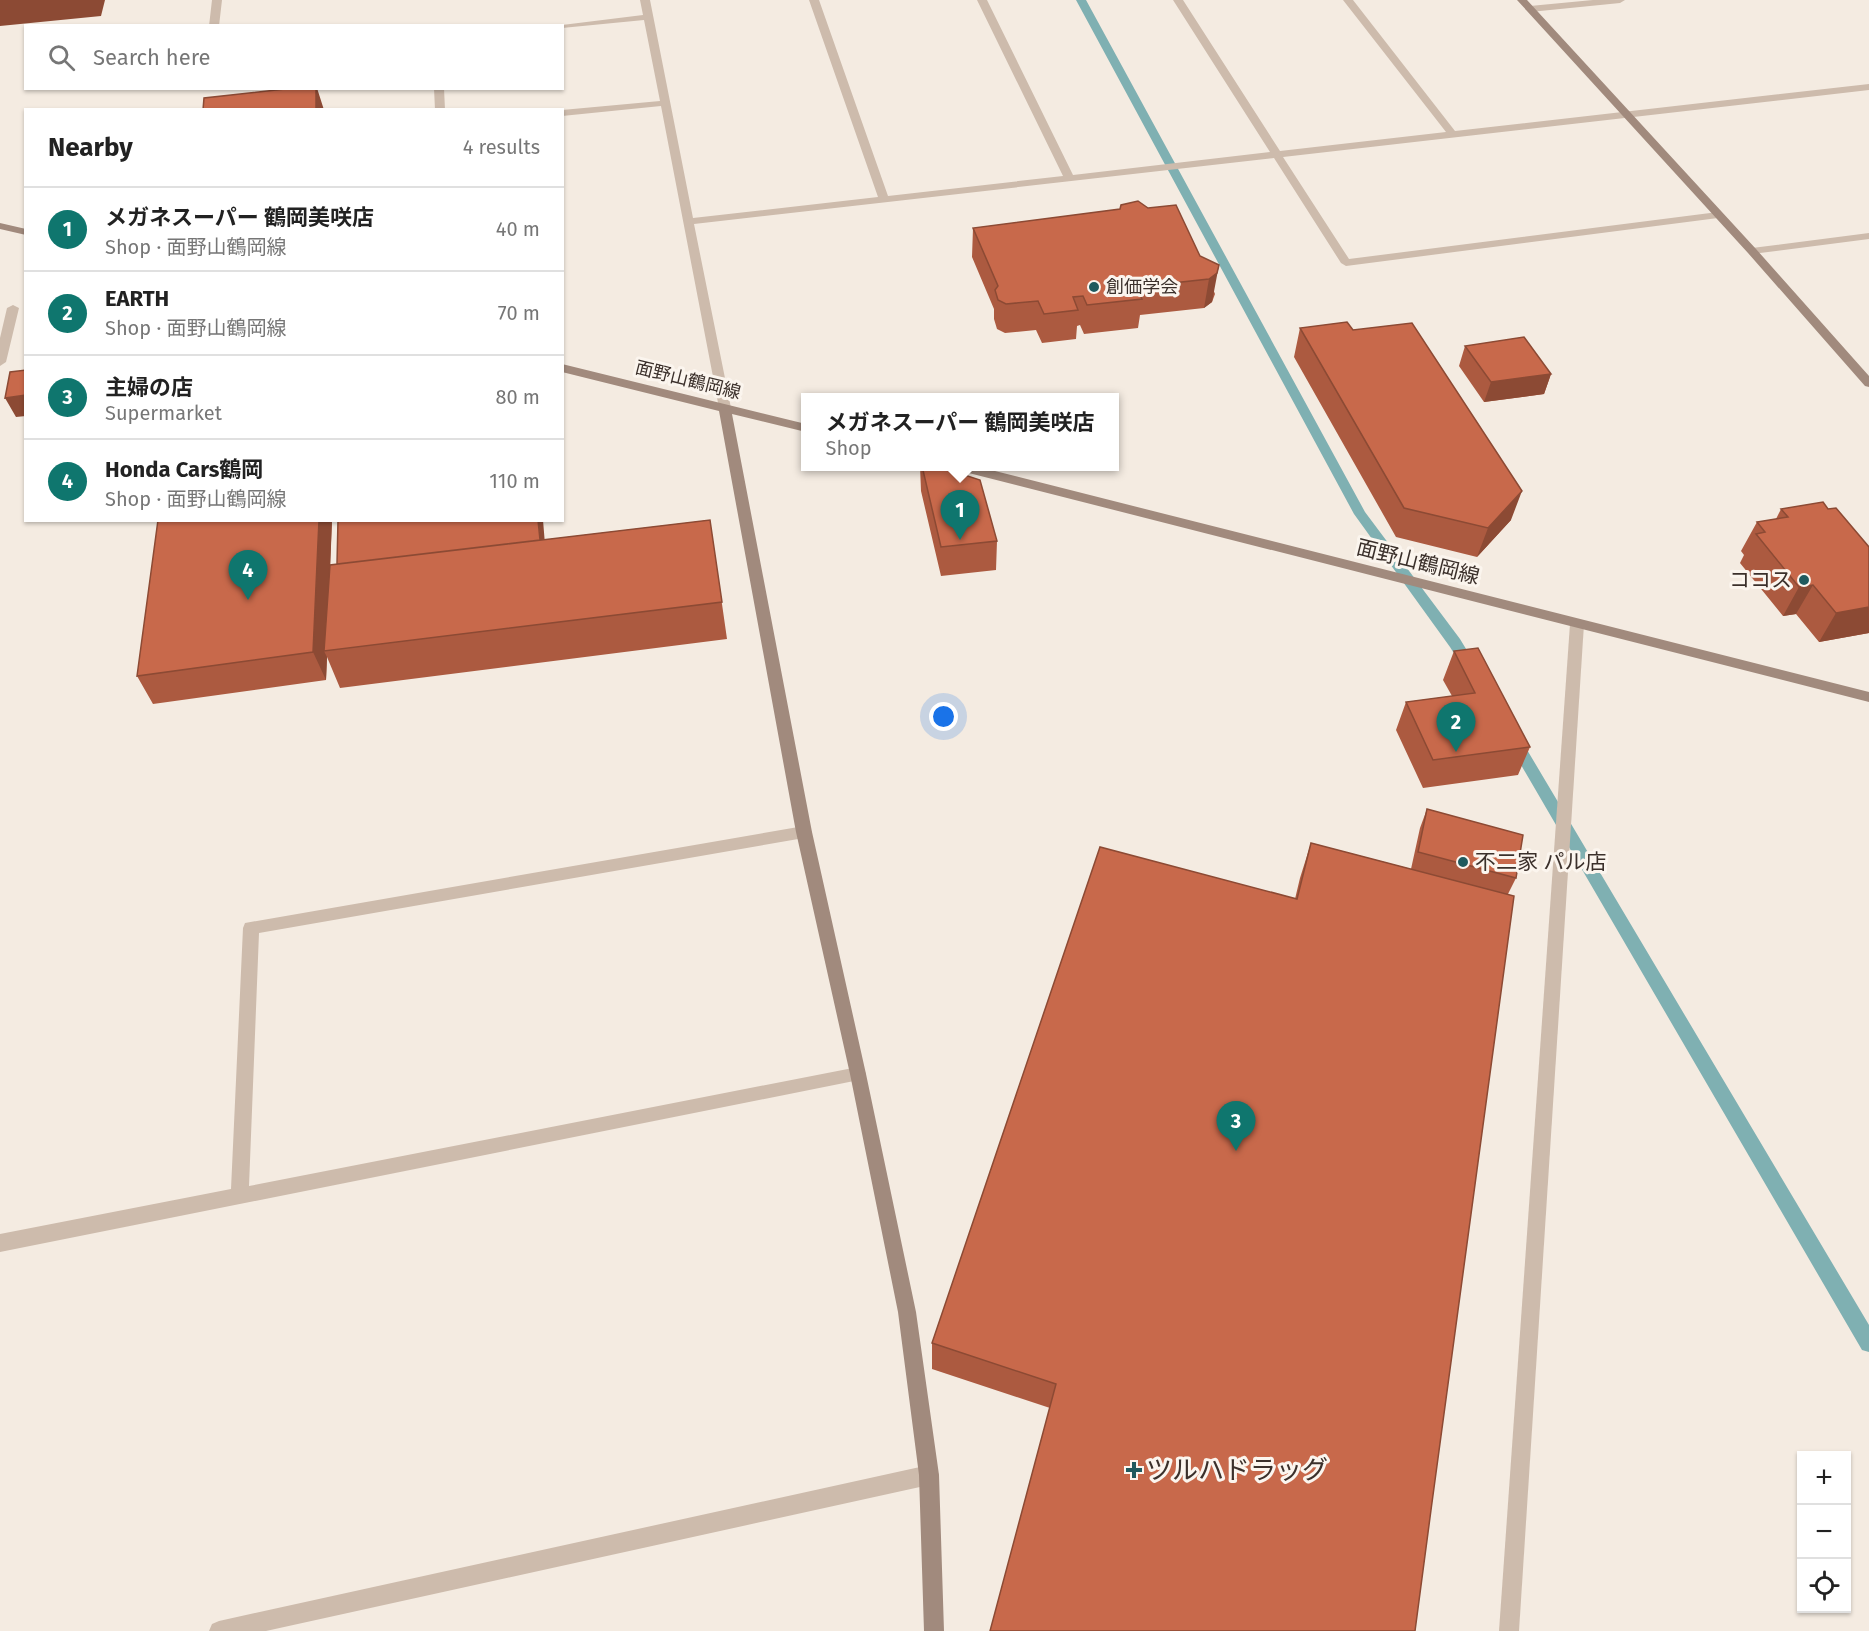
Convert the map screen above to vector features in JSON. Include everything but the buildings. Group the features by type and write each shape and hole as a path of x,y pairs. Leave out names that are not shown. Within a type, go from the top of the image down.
{"street":[{"path":"214,24 217,0"},
{"path":"645,0 804,832 858,1074 907,1312 929,1475 934,1631"},
{"path":"814,0 884,200"},
{"path":"982,0 1069,178"},
{"path":"1178,0 1346,263 1718,215"},
{"path":"1347,0 1452,134"},
{"path":"1522,0 1869,383"},
{"path":"1530,9 1620,0"},
{"path":"564,25 648,17"},
{"path":"688,222 1869,87"},
{"path":"439,90 440,108"},
{"path":"564,113 665,102"},
{"path":"0,226 24,232"},
{"path":"1752,252 1869,236"},
{"path":"0,309 24,306"},
{"path":"0,362 13,308"},
{"name":"面野山鶴岡線","path":"564,368 801,427"},
{"name":"面野山鶴岡線","path":"977,471 1869,697"},
{"path":"1509,1631 1577,624"},
{"path":"240,1194 251,928 804,832"},
{"path":"0,1242 858,1074"},
{"path":"219,1631 929,1475"}],"waterway":[{"path":"1081,0 1360,514 1455,643 1470,667"},
{"path":"1515,742 1869,1343"}],"place":[{"name":"創価学会","path":"1094,287"},
{"name":"メガネスーパー 鶴岡美咲店","path":"960,540"},
{"name":"ココス","path":"1804,580"},
{"name":"Honda Cars鶴岡","path":"248,600"},
{"name":"EARTH","path":"1456,752"},
{"name":"不二家 パル店","path":"1463,862"},
{"name":"主婦の店","path":"1236,1151"},
{"name":"ツルハドラッグ","path":"1134,1470"}]}
